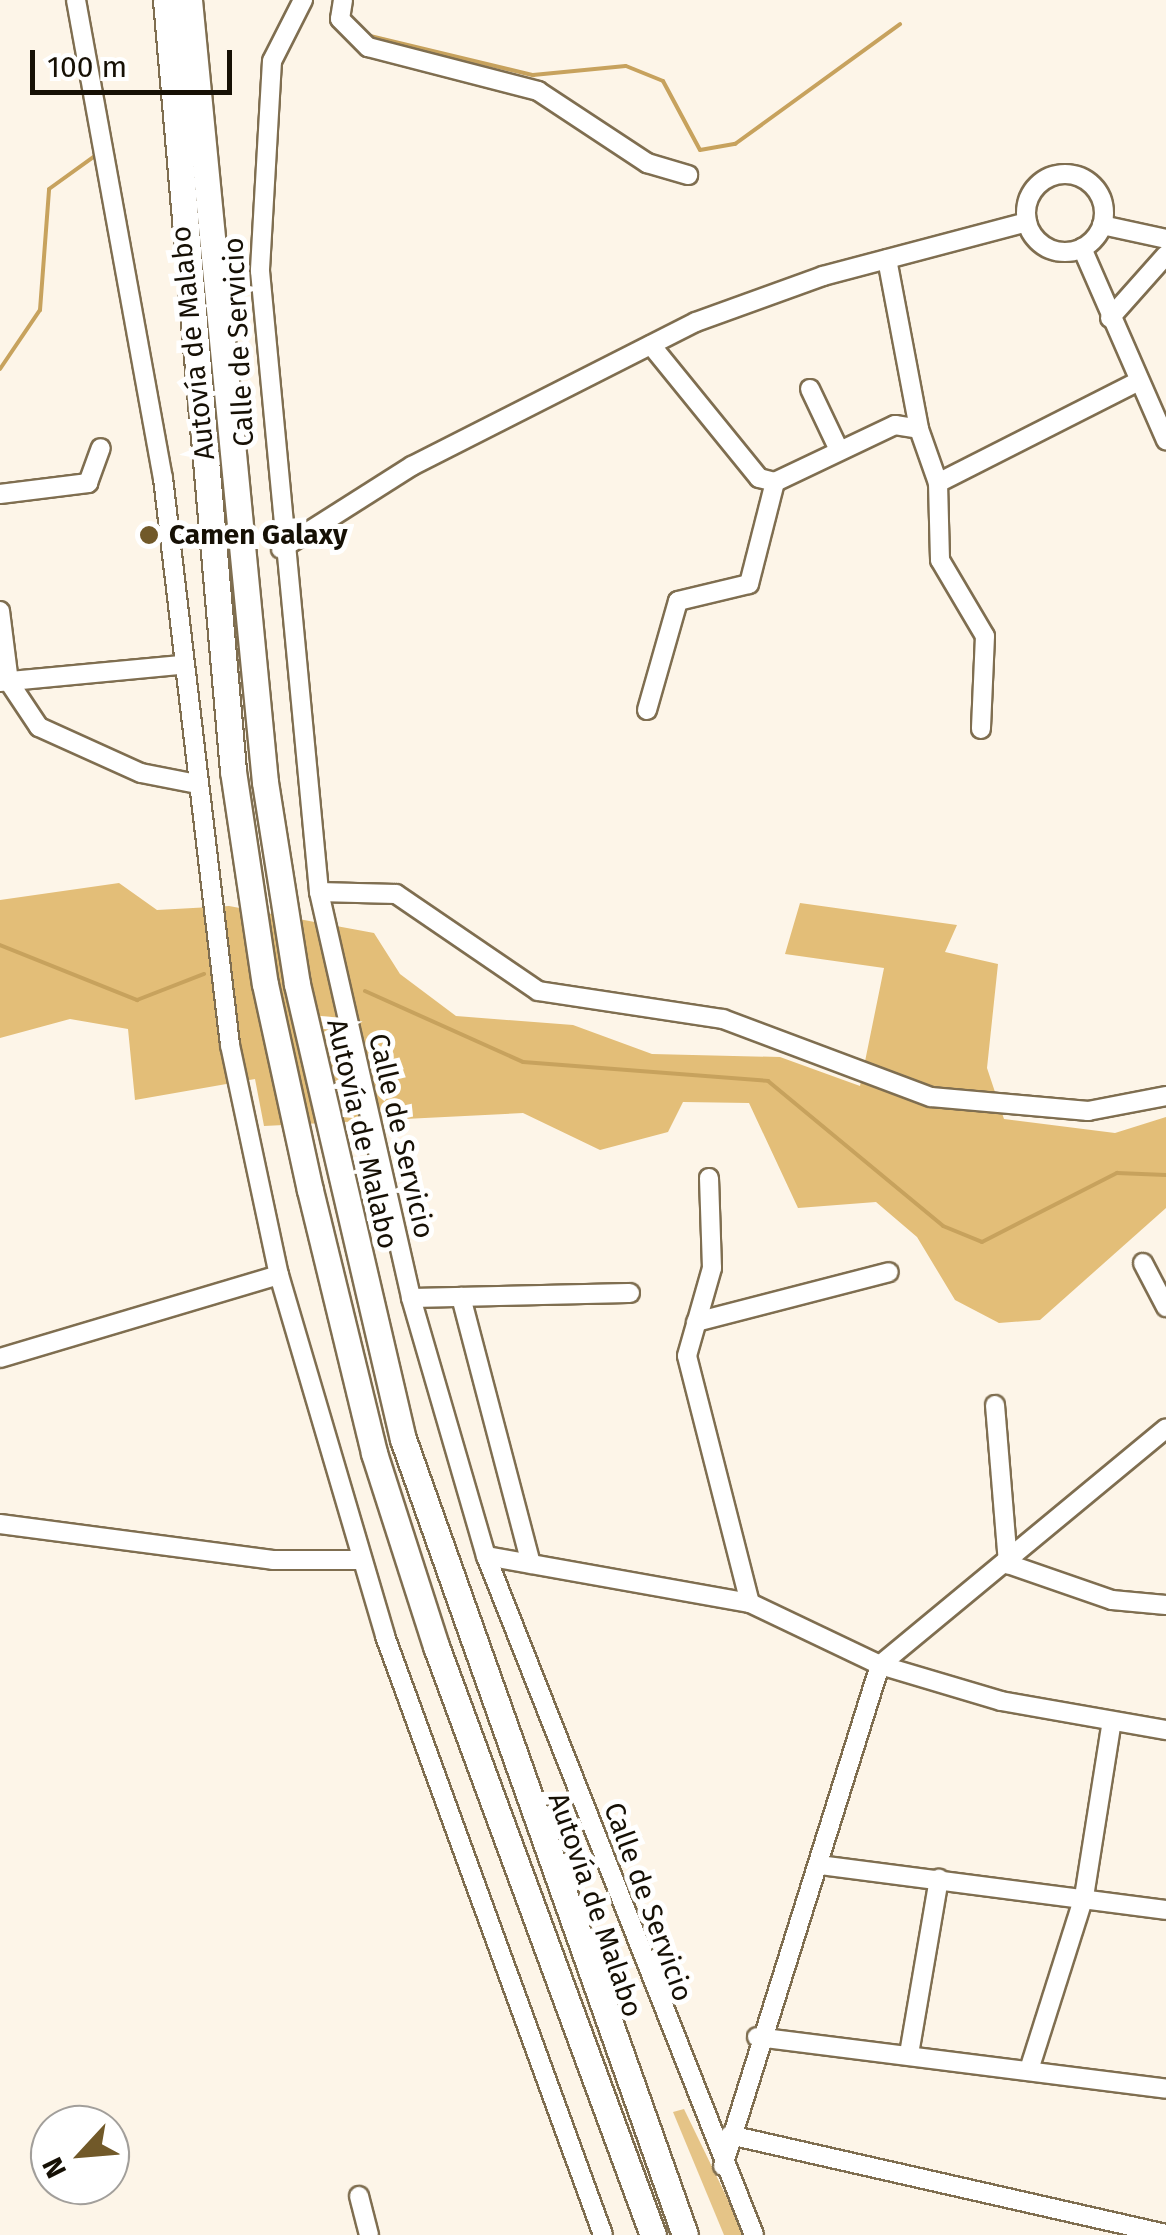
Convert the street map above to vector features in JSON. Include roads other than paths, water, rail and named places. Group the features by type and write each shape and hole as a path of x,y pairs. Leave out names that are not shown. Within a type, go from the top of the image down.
{"highway":[{"name":"Autovía de Malabo","path":"166,0 234,771 302,1153 396,1523 654,2235"},
{"name":"Autovía de Malabo","path":"190,0 265,782 297,984 404,1439 686,2235"}],"street":[{"path":"76,0 163,478 192,782 230,1045 279,1274 360,1560 603,2235"},
{"name":"Calle de Servicio","path":"302,0 272,61 261,192 280,540 319,892 411,1298 486,1556 722,2167 754,2235"},
{"path":"343,0 340,19 368,46 538,91 648,163 688,175"},
{"path":"1062,174 1096,189 1102,225 1082,248 1048,248 1027,222 1033,190 1062,174"},
{"path":"280,540 302,532 651,345 722,312 887,259 1027,222"},
{"path":"1102,225 1166,239"},
{"path":"1082,248 1166,440"},
{"path":"1110,318 1166,255"},
{"path":"887,259 918,429 938,483 940,560 985,636 981,729"},
{"path":"651,345 718,438 758,478 775,482 895,425 918,429"},
{"path":"938,483 1138,382"},
{"path":"810,389 838,450"},
{"path":"0,494 88,483 101,448"},
{"path":"647,710 678,601 748,584 775,482"},
{"path":"0,611 4,682 20,707 56,740 192,782"},
{"path":"4,682 180,665"},
{"path":"319,892 396,894 538,991 723,1019 931,1097 1034,1112 1166,1096"},
{"path":"709,1178 712,1268 686,1356 750,1603"},
{"path":"1143,1263 1166,1307"},
{"path":"696,1322 890,1272"},
{"path":"0,1358 279,1274"},
{"path":"411,1298 630,1294"},
{"path":"461,1297 531,1564"},
{"path":"995,1405 1008,1564"},
{"path":"722,2167 758,2038 820,1865 880,1665 1008,1564 1166,1428"},
{"path":"0,1524 273,1560 360,1560"},
{"path":"486,1556 750,1603 901,1678 1166,1730"},
{"path":"1008,1564 1112,1600 1166,1605"},
{"path":"1029,2070 1084,1897 1112,1721"},
{"path":"820,1865 1166,1910"},
{"path":"909,2054 939,1880"},
{"path":"758,2038 1166,2089"},
{"path":"730,2134 1166,2234"},
{"path":"358,2196 369,2235"}],"waterway":[{"path":"370,36 533,75 626,66 663,81 700,150 735,144 900,24"},
{"path":"0,369 40,310 49,189 95,156"},
{"path":"0,945 137,1000 204,974"},
{"path":"365,991 523,1062 768,1081 943,1226 982,1242 1117,1173 1166,1175"}],"place":[{"name":"Camen Galaxy","path":"149,535"}]}
